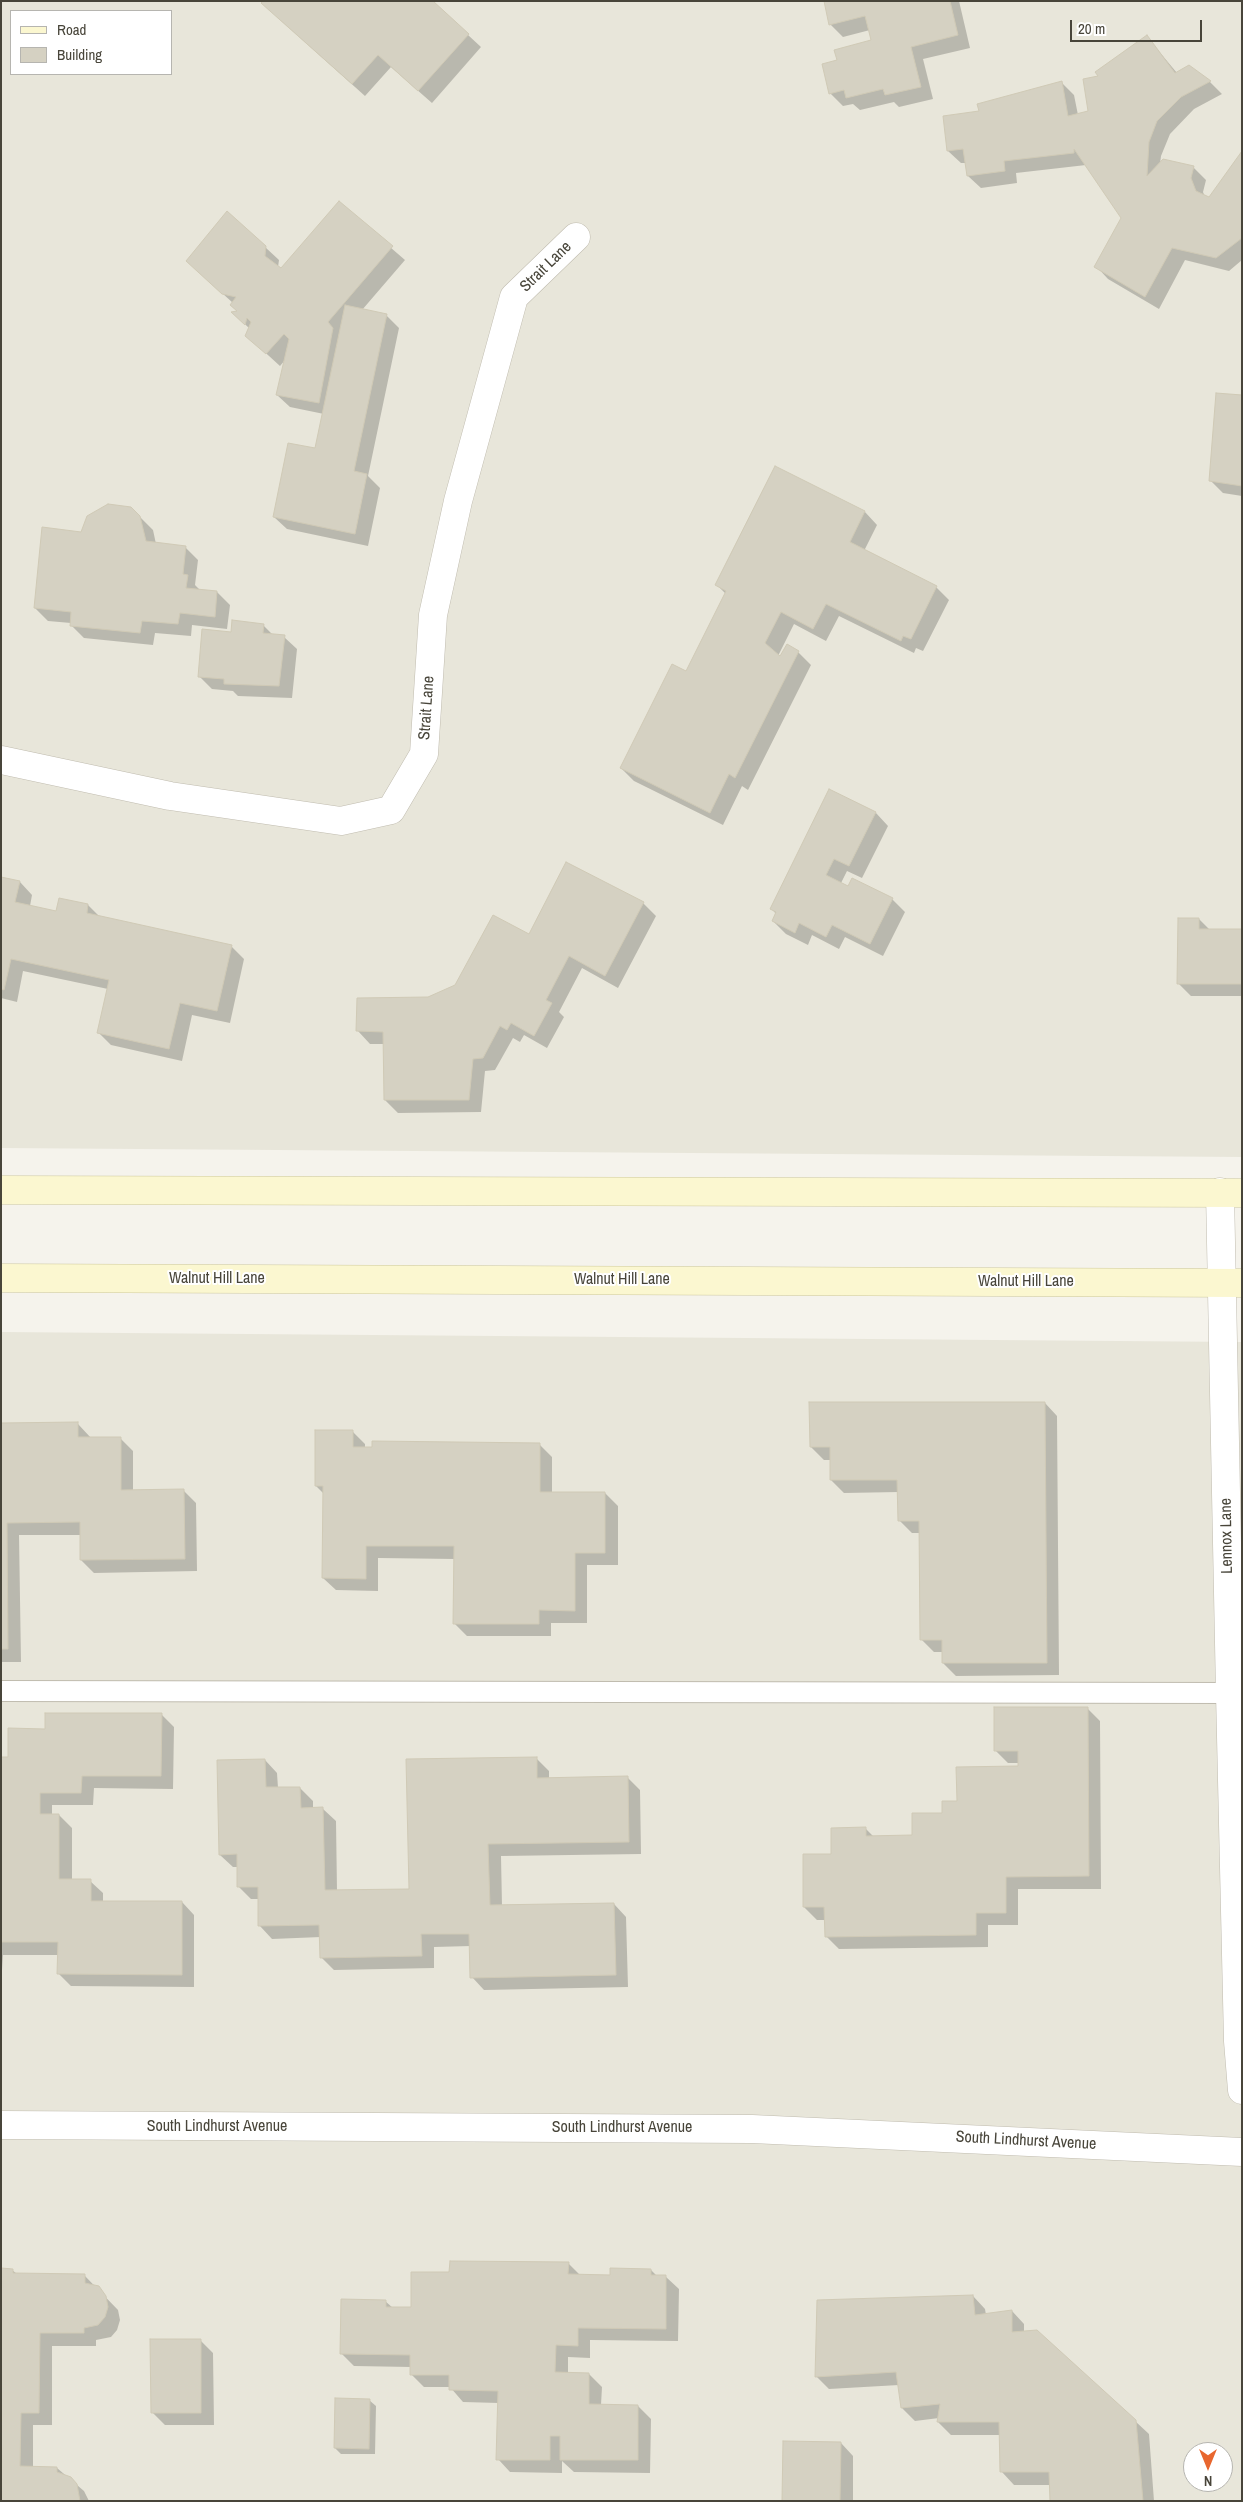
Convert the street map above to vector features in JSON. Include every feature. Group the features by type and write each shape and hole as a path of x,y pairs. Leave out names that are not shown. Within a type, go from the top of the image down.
{"main road":[{"path":"1,1190 1231,1192"},
{"name":"Walnut Hill Lane","path":"1,1278 1232,1283"}],"street":[{"name":"Strait Lane","path":"1,760 170,796 341,821 391,810 424,754 433,615 458,501 514,297 576,237"},
{"name":"Lennox Lane","path":"1231,1192 1230,1693 1238,2041 1242,2090"},
{"name":"South Lindhurst Avenue","path":"1,2126 752,2129 1242,2152"}],"lane":[{"path":"1,1691 1230,1693"}],"shaded area":[{"path":"1,1 1242,1 1242,1157 1,1148"},
{"path":"1,1332 1242,1342 1242,2501 1,2501"}],"building":[{"path":"263,1 433,1 469,34 418,91 378,55 352,84 261,3"},
{"path":"824,1 950,1 958,35 911,47 921,87 885,95 883,89 846,98 844,90 829,94 822,64 837,60 834,50 871,40 865,16 829,25"},
{"path":"1147,35 1175,73 1189,65 1211,81 1181,97 1157,121 1149,142 1147,176 1163,159 1194,166 1191,178 1196,191 1209,197 1242,151 1242,238 1216,258 1172,248 1145,297 1094,267 1121,218 1074,149 1074,153 1004,161 1005,171 967,176 963,149 947,151 943,116 979,111 977,104 1062,81 1068,116 1088,111 1083,79 1098,76 1095,72"},
{"path":"339,201 393,246 328,322 333,328 319,403 276,395 289,339 284,334 266,354 245,336 251,322 247,318 245,325 231,312 237,311 230,305 236,297 222,294 186,261 227,211 266,246 265,256 281,268"},
{"path":"345,305 387,314 354,471 367,474 355,534 273,517 288,443 315,448"},
{"path":"1216,393 1242,395 1242,486 1209,481"},
{"path":"775,466 865,511 850,542 937,586 911,639 903,636 901,641 826,604 813,629 781,612 765,643 780,656 787,644 799,651 735,778 729,774 710,813 620,768 672,664 686,671 726,591 715,585"},
{"path":"108,504 131,507 140,516 146,541 186,546 183,574 188,575 186,588 217,591 215,617 180,613 178,624 142,621 140,633 70,626 71,612 34,608 42,527 81,532 87,516"},
{"path":"232,620 264,624 263,633 285,635 279,686 224,684 224,679 198,677 202,629 231,632"},
{"path":"829,789 876,812 849,866 834,859 826,875 848,886 852,878 893,898 870,944 832,925 826,937 799,923 795,933 772,921 776,912 770,909"},
{"path":"566,862 644,902 605,976 569,956 546,1000 552,1003 534,1036 511,1023 507,1030 500,1026 483,1058 473,1059 469,1100 384,1100 383,1032 356,1031 357,998 428,997 455,985 493,915 529,934"},
{"path":"1,877 20,881 15,902 56,911 59,898 88,904 87,913 232,945 217,1011 180,1003 169,1049 97,1033 109,980 11,959 4,990 1,989"},
{"path":"1178,918 1199,918 1199,929 1242,929 1242,984 1177,984"},
{"path":"809,1402 1045,1402 1047,1663 942,1663 942,1640 920,1640 919,1521 898,1521 897,1480 830,1480 830,1447 810,1447"},
{"path":"78,1422 78,1437 121,1437 121,1490 184,1489 185,1559 80,1560 80,1522 7,1523 8,1649 1,1649 1,1423"},
{"path":"315,1430 353,1430 353,1447 372,1447 372,1441 540,1443 540,1492 605,1492 605,1553 575,1553 575,1611 539,1610 539,1624 453,1624 454,1546 366,1546 366,1579 322,1578 323,1486 315,1486"},
{"path":"994,1707 1088,1707 1089,1876 1006,1877 1006,1913 976,1913 976,1935 825,1937 824,1907 803,1907 803,1854 831,1854 831,1828 866,1827 866,1836 912,1835 912,1813 942,1813 942,1801 957,1801 956,1767 1018,1766 1018,1751 994,1751"},
{"path":"45,1713 162,1713 161,1776 82,1776 81,1793 40,1793 40,1814 59,1814 59,1879 91,1879 91,1901 182,1901 182,1975 57,1974 58,1942 1,1942 1,1757 8,1757 8,1728 45,1729"},
{"path":"537,1757 537,1778 628,1776 629,1842 488,1844 490,1905 614,1903 616,1975 470,1978 469,1934 421,1934 422,1956 320,1958 319,1925 258,1926 258,1887 237,1887 237,1854 219,1855 217,1760 265,1759 266,1787 300,1787 301,1808 323,1807 325,1890 409,1889 406,1759"},
{"path":"450,2261 569,2262 568,2274 610,2275 610,2268 651,2269 651,2275 666,2275 666,2329 578,2328 578,2346 556,2345 555,2372 589,2373 589,2404 638,2405 638,2460 560,2460 560,2436 550,2436 550,2460 496,2460 498,2391 449,2390 449,2375 410,2375 410,2355 340,2354 341,2299 386,2300 386,2307 411,2307 411,2272 449,2272"},
{"path":"1,2268 13,2269 13,2273 85,2274 85,2283 99,2286 106,2296 108,2307 105,2317 98,2325 84,2328 84,2333 40,2333 39,2413 21,2413 20,2466 57,2467 57,2472 71,2477 77,2484 80,2501 1,2501"},
{"path":"973,2295 975,2315 1012,2310 1012,2332 1037,2330 1136,2420 1143,2501 1050,2501 1049,2472 1000,2472 999,2422 937,2422 940,2404 901,2408 896,2372 815,2377 817,2300"},
{"path":"150,2339 201,2339 201,2413 151,2413"},
{"path":"335,2398 370,2399 369,2449 334,2448"},
{"path":"783,2441 841,2442 840,2501 782,2501"}]}
